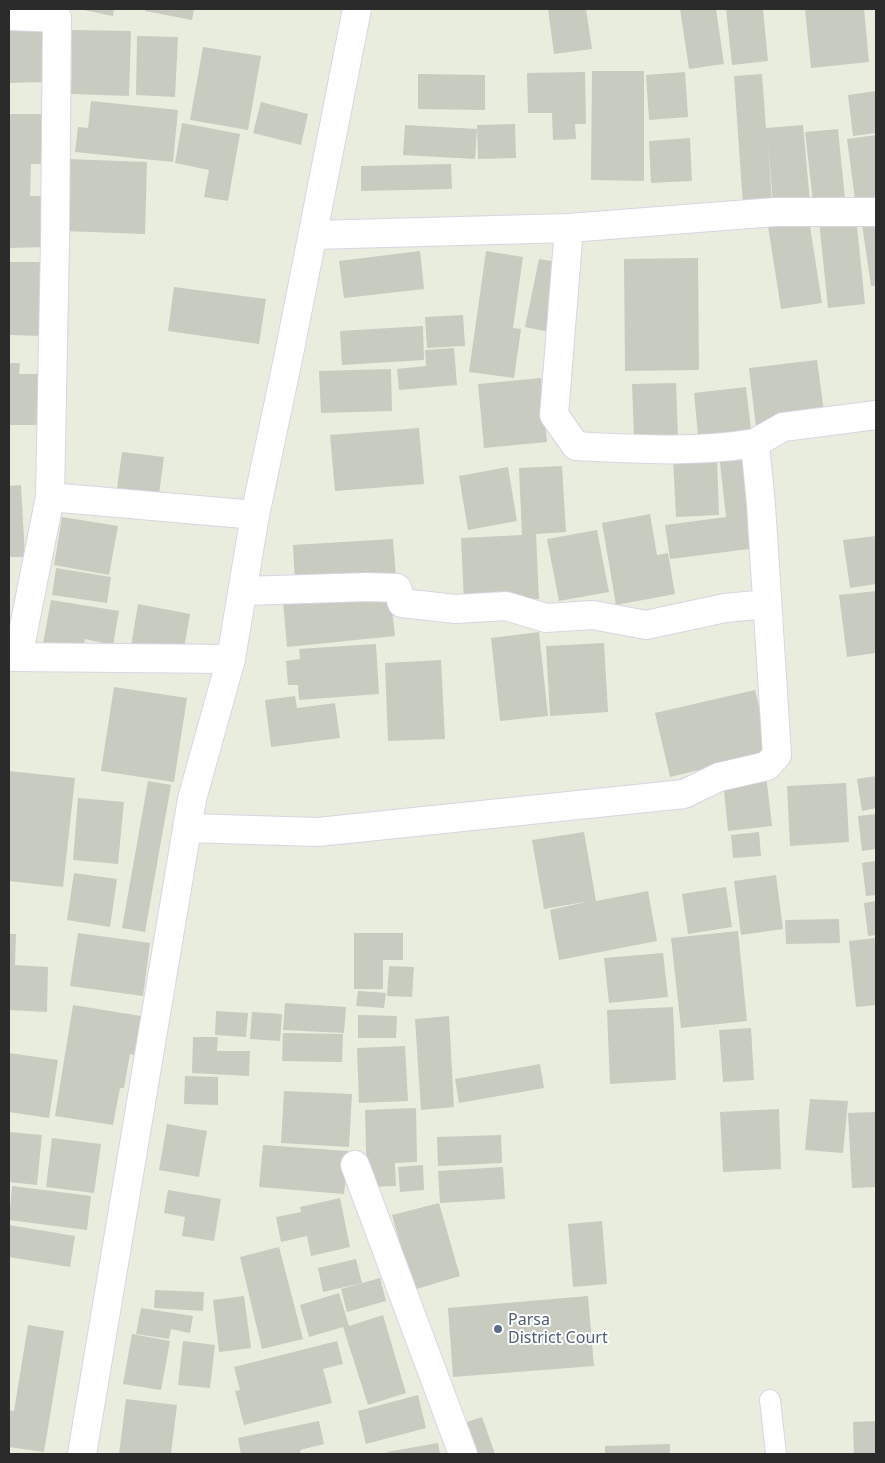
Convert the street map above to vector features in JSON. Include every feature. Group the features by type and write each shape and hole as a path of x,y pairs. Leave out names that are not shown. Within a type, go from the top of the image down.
{"street":[{"path":"82,1454 192,799 231,659 255,515 290,354 357,9"},
{"path":"9,16 56,18 55,240 50,497 13,657 231,659"},
{"path":"313,235 569,228 775,212 876,212"},
{"path":"569,228 554,415 576,446 668,450 729,448 755,443 783,427 876,416"},
{"path":"187,828 318,832 684,794 719,777 767,766 777,755 761,506 755,443"},
{"path":"50,497 255,515"},
{"path":"243,591 368,587 396,588 402,603 455,609 506,606 546,618 593,615 646,625 725,608 767,604"},
{"path":"355,1165 463,1454"}],"lane":[{"path":"770,1400 776,1454"}],"building":[{"path":"79,9 114,9 113,16"},
{"path":"146,9 194,9 192,20 145,11"},
{"path":"548,9 586,9 592,49 554,54"},
{"path":"680,9 716,9 724,64 689,69"},
{"path":"726,9 763,9 768,61 732,65"},
{"path":"805,9 864,9 869,62 811,68"},
{"path":"47,28 47,82 9,83 9,29"},
{"path":"72,30 131,31 129,96 71,94"},
{"path":"137,36 178,37 175,97 136,95"},
{"path":"203,47 261,56 248,130 190,120"},
{"path":"592,71 644,71 644,181 591,180"},
{"path":"585,72 586,124 575,124 576,139 553,140 552,113 528,113 527,73"},
{"path":"685,72 688,117 649,120 646,75"},
{"path":"418,74 485,75 485,110 418,109"},
{"path":"762,74 766,128 803,125 810,202 773,205 768,140 772,204 743,206 734,76"},
{"path":"876,91 876,133 853,136 848,95"},
{"path":"91,101 178,110 173,162 75,152 78,127 88,128"},
{"path":"261,102 308,114 301,145 253,133"},
{"path":"9,114 52,114 52,164 31,164 30,196 46,196 46,247 9,248"},
{"path":"182,123 240,134 228,201 204,197 209,170 175,163"},
{"path":"515,124 516,158 478,159 477,125"},
{"path":"405,125 477,129 475,159 403,155"},
{"path":"838,129 845,199 813,202 805,132"},
{"path":"876,135 876,204 856,207 847,139"},
{"path":"690,138 692,181 651,183 649,141"},
{"path":"67,159 147,162 145,234 64,231"},
{"path":"451,164 452,189 361,191 361,166"},
{"path":"856,217 865,304 828,308 819,221"},
{"path":"809,220 822,303 781,309 768,226"},
{"path":"876,222 876,286 871,286 862,224"},
{"path":"420,251 424,289 344,298 339,261"},
{"path":"486,251 523,257 513,328 521,329 514,378 469,372"},
{"path":"698,258 699,370 625,371 624,259"},
{"path":"539,259 563,263 549,332 525,327"},
{"path":"9,262 51,262 41,336 9,335"},
{"path":"174,287 266,299 259,344 168,331"},
{"path":"463,315 465,346 427,348 425,317"},
{"path":"423,326 424,360 342,365 340,331"},
{"path":"454,348 457,385 399,390 397,369 426,366 425,350"},
{"path":"817,360 825,419 756,427 749,368"},
{"path":"9,363 20,363 19,374 41,374 41,425 9,425"},
{"path":"391,369 392,411 321,413 319,371"},
{"path":"541,378 547,442 484,448 478,384"},
{"path":"676,383 678,436 634,438 632,384"},
{"path":"746,387 752,438 699,445 694,393"},
{"path":"419,428 424,484 335,491 330,435"},
{"path":"745,451 757,548 670,559 665,525 726,517 719,454"},
{"path":"122,452 164,457 158,502 116,496"},
{"path":"717,457 719,515 676,517 673,459"},
{"path":"562,466 566,532 536,534 539,599 464,603 461,538 522,535 519,468"},
{"path":"508,467 517,521 468,530 459,476"},
{"path":"21,485 25,557 9,557 9,486"},
{"path":"650,514 657,555 668,553 675,594 616,605 602,523"},
{"path":"62,517 118,526 109,575 54,565"},
{"path":"597,530 609,592 559,601 547,539"},
{"path":"876,536 876,584 850,588 843,540"},
{"path":"393,539 396,578 295,583 293,545"},
{"path":"56,568 111,577 107,603 52,595"},
{"path":"390,591 395,636 287,647 283,602"},
{"path":"876,591 876,653 847,657 839,595"},
{"path":"51,600 119,611 113,645 85,639 82,656 42,649"},
{"path":"138,604 190,614 183,655 131,646"},
{"path":"539,632 548,716 500,721 491,638"},
{"path":"604,643 608,712 550,716 546,646"},
{"path":"376,644 379,694 299,700 298,685 288,685 286,661 300,659 299,649"},
{"path":"441,660 445,739 388,741 385,663"},
{"path":"114,687 187,698 174,782 101,771"},
{"path":"755,690 770,753 670,777 655,713"},
{"path":"295,696 297,708 335,703 340,738 271,747 265,700"},
{"path":"9,771 75,778 63,887 9,881"},
{"path":"766,775 772,826 728,831 723,781"},
{"path":"876,776 876,808 862,811 857,779"},
{"path":"148,781 171,785 145,932 122,928"},
{"path":"846,783 849,842 790,846 787,786"},
{"path":"78,798 124,802 118,864 73,860"},
{"path":"876,814 876,849 862,851 858,816"},
{"path":"584,832 596,901 648,891 657,941 559,960 550,910 590,901 544,909 532,840"},
{"path":"759,832 761,856 733,858 731,835"},
{"path":"876,861 876,895 866,896 862,863"},
{"path":"74,873 117,879 110,927 67,920"},
{"path":"776,875 783,929 741,935 734,881"},
{"path":"726,887 732,927 688,934 682,894"},
{"path":"876,901 876,935 868,936 864,903"},
{"path":"839,919 840,943 786,944 785,920"},
{"path":"738,931 747,1021 681,1028 671,938"},
{"path":"78,933 150,943 143,996 70,986"},
{"path":"354,933 403,933 403,960 383,960 383,989 354,989"},
{"path":"9,934 16,934 15,965 48,967 47,1012 9,1010"},
{"path":"876,938 876,1005 856,1007 849,941"},
{"path":"663,953 668,997 609,1003 604,958"},
{"path":"389,966 414,967 412,997 387,996"},
{"path":"358,991 386,993 384,1008 356,1006"},
{"path":"285,1003 346,1007 344,1033 283,1030"},
{"path":"73,1005 141,1016 134,1055 130,1054 124,1088 120,1088 113,1125 55,1116"},
{"path":"673,1007 676,1080 610,1084 607,1010"},
{"path":"216,1011 248,1013 246,1037 215,1035"},
{"path":"252,1012 282,1014 280,1041 250,1039"},
{"path":"358,1015 397,1016 396,1038 358,1038"},
{"path":"449,1016 454,1107 421,1110 415,1019"},
{"path":"751,1028 754,1080 723,1082 719,1030"},
{"path":"283,1033 343,1034 342,1062 282,1061"},
{"path":"193,1037 218,1037 217,1051 250,1051 249,1076 192,1073"},
{"path":"405,1046 408,1101 359,1103 357,1048"},
{"path":"9,1053 58,1060 49,1118 9,1112"},
{"path":"540,1064 544,1088 459,1103 455,1079"},
{"path":"185,1076 218,1077 218,1105 184,1104"},
{"path":"284,1091 352,1094 349,1147 281,1143"},
{"path":"810,1099 848,1101 843,1153 805,1150"},
{"path":"416,1108 417,1162 395,1163 396,1186 367,1187 365,1110"},
{"path":"779,1109 781,1169 723,1172 720,1112"},
{"path":"876,1112 876,1187 852,1188 848,1113"},
{"path":"167,1124 207,1131 199,1177 159,1170"},
{"path":"9,1132 42,1135 37,1185 9,1182"},
{"path":"501,1135 502,1163 438,1166 437,1137"},
{"path":"52,1138 101,1144 94,1193 46,1187"},
{"path":"263,1145 348,1151 344,1194 259,1187"},
{"path":"423,1165 424,1190 400,1192 398,1167"},
{"path":"503,1167 505,1199 440,1203 438,1171"},
{"path":"12,1186 91,1196 87,1230 9,1220"},
{"path":"168,1190 221,1199 214,1241 182,1236 185,1217 164,1213"},
{"path":"340,1198 350,1247 311,1256 307,1236 281,1242 276,1217 301,1212 300,1207"},
{"path":"439,1203 460,1276 413,1290 392,1215"},
{"path":"602,1221 607,1284 573,1287 568,1224"},
{"path":"9,1225 75,1236 70,1267 9,1257"},
{"path":"279,1247 303,1339 262,1349 240,1257"},
{"path":"356,1259 362,1283 323,1292 318,1268"},
{"path":"380,1278 386,1301 347,1312 341,1289"},
{"path":"155,1290 204,1292 203,1311 154,1308"},
{"path":"339,1293 349,1326 383,1315 406,1393 368,1405 343,1327 309,1337 300,1305"},
{"path":"244,1296 251,1348 219,1352 213,1300"},
{"path":"588,1296 594,1366 453,1377 448,1308"},
{"path":"141,1308 193,1316 190,1333 171,1329 169,1339 136,1334"},
{"path":"28,1325 64,1331 44,1452 9,1447 9,1410 14,1411"},
{"path":"132,1334 170,1341 161,1390 123,1384"},
{"path":"183,1341 215,1345 210,1388 178,1385"},
{"path":"337,1341 343,1364 323,1369 332,1403 244,1425 235,1391 240,1390 234,1367"},
{"path":"418,1395 426,1428 366,1444 358,1411"},
{"path":"126,1399 177,1405 171,1454 119,1454"},
{"path":"482,1417 495,1454 465,1454 455,1426"},
{"path":"319,1421 324,1444 300,1450 301,1454 241,1454 238,1438"},
{"path":"876,1421 876,1454 854,1454 853,1422"},
{"path":"438,1443 440,1454 387,1454 387,1452"},
{"path":"670,1444 670,1454 605,1454 605,1446"}],"place":[{"name":"Parsa District Court","path":"498,1329"}]}
